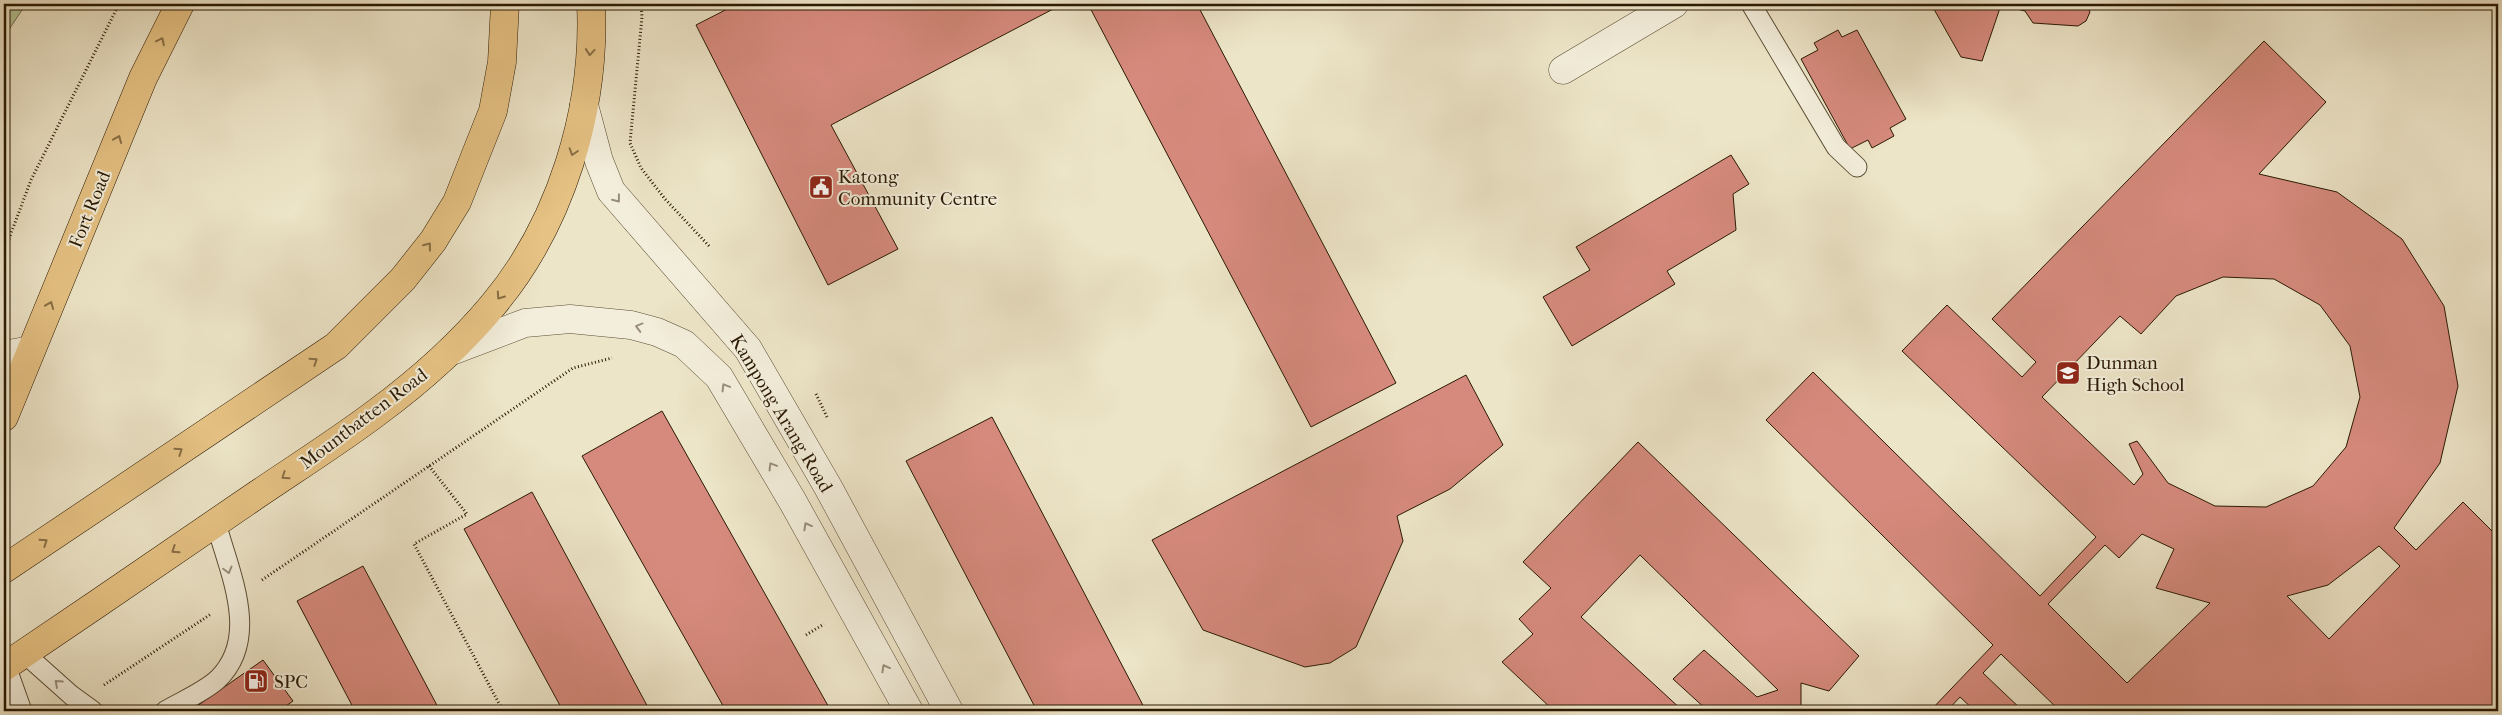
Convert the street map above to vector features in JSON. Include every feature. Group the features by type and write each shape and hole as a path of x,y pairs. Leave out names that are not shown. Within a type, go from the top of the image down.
{"main road":[{"name":"Fort Road","path":"4,417 143,78 180,4"},
{"path":"4,569 336,346 403,279 433,241 457,202 490,120 502,62 505,4"},
{"name":"Mountbatten Road","path":"11,662 376,414 449,352 494,305 538,238 570,162 584,105 591,34 590,4"}],"street":[{"path":"1563,70 1674,4"},
{"name":"Kampong Arang Road","path":"584,105 599,161 611,191 748,349 828,487 949,711"},
{"name":"Kampong Arang Road","path":"449,352 525,323 570,319 631,325 657,332 684,344 719,376 794,502 908,711"},
{"path":"4,355 31,350"}],"lane":[{"path":"1751,4 1836,147 1857,167"},
{"path":"165,711 217,680 232,662 240,639 241,615 216,523"},
{"path":"11,662 86,706"},
{"path":"11,662 22,711"}],"path":[{"path":"4,252 31,180 119,4"},
{"path":"641,4 642,17 630,143 641,168 665,199 710,247"},
{"path":"86,706 236,598 573,368 613,357"},
{"path":"429,466 467,514 414,544 503,711"},
{"path":"806,635 829,620"}],"green space":[{"path":"4,4 26,4 4,37"}],"building":[{"name":"Katong Community Centre","path":"737,4 1055,4 1057,7 831,125 898,249 828,285 696,25"},
{"path":"1088,4 1197,4 1396,383 1311,427"},
{"path":"1931,4 2086,4 2090,12 2086,21 2078,26 2033,23 2025,11 2001,5 1982,61 1961,57"},
{"path":"1838,30 1842,37 1857,30 1906,119 1890,128 1894,136 1872,148 1868,140 1850,149 1801,59 1818,50 1814,43"},
{"path":"2264,41 2326,102 2259,174 2337,192 2402,239 2444,306 2458,386 2440,463 2394,528 2416,550 2463,502 2498,537 2498,711 2060,711 2001,654 1983,673 2023,711 1975,711 1960,697 1947,711 1930,711 1993,645 1766,420 1813,372 2040,596 2096,537 1902,351 1947,305 2022,377 2036,362 1992,319","holes":["2223,277 2274,279 2320,305 2350,346 2360,397 2346,447 2313,486 2266,507 2215,506 2168,483 2137,441 2129,444 2143,474 2134,485 2042,397 2120,316 2141,334 2176,296","2142,534 2174,549 2156,588 2210,603 2127,683 2048,604 2105,545 2119,558","2379,546 2400,566 2329,639 2287,596 2328,585"]},
{"path":"1731,155 1749,184 1733,194 1736,230 1667,271 1675,284 1572,346 1543,297 1590,270 1576,247"},
{"path":"1466,375 1503,445 1450,489 1397,516 1403,541 1356,647 1330,663 1305,667 1203,630 1152,540"},
{"path":"662,411 831,711 726,711 582,456"},
{"path":"992,417 1146,711 1037,711 906,461"},
{"path":"1638,442 1859,656 1829,691 1801,683 1801,708 1820,711 1704,711 1707,710 1673,679 1704,650 1757,697 1778,690 1640,555 1581,617 1683,711 1554,711 1502,662 1533,634 1519,619 1551,588 1523,562"},
{"path":"532,492 650,711 563,711 464,529"},
{"path":"363,566 440,711 355,711 297,601"},
{"name":"SPC","path":"263,660 293,701 279,711 190,711"}],"place":[{"name":"Katong Community Centre","path":"821,187"},
{"name":"Dunman High School","path":"2068,373"},
{"name":"SPC","path":"256,681"}]}
